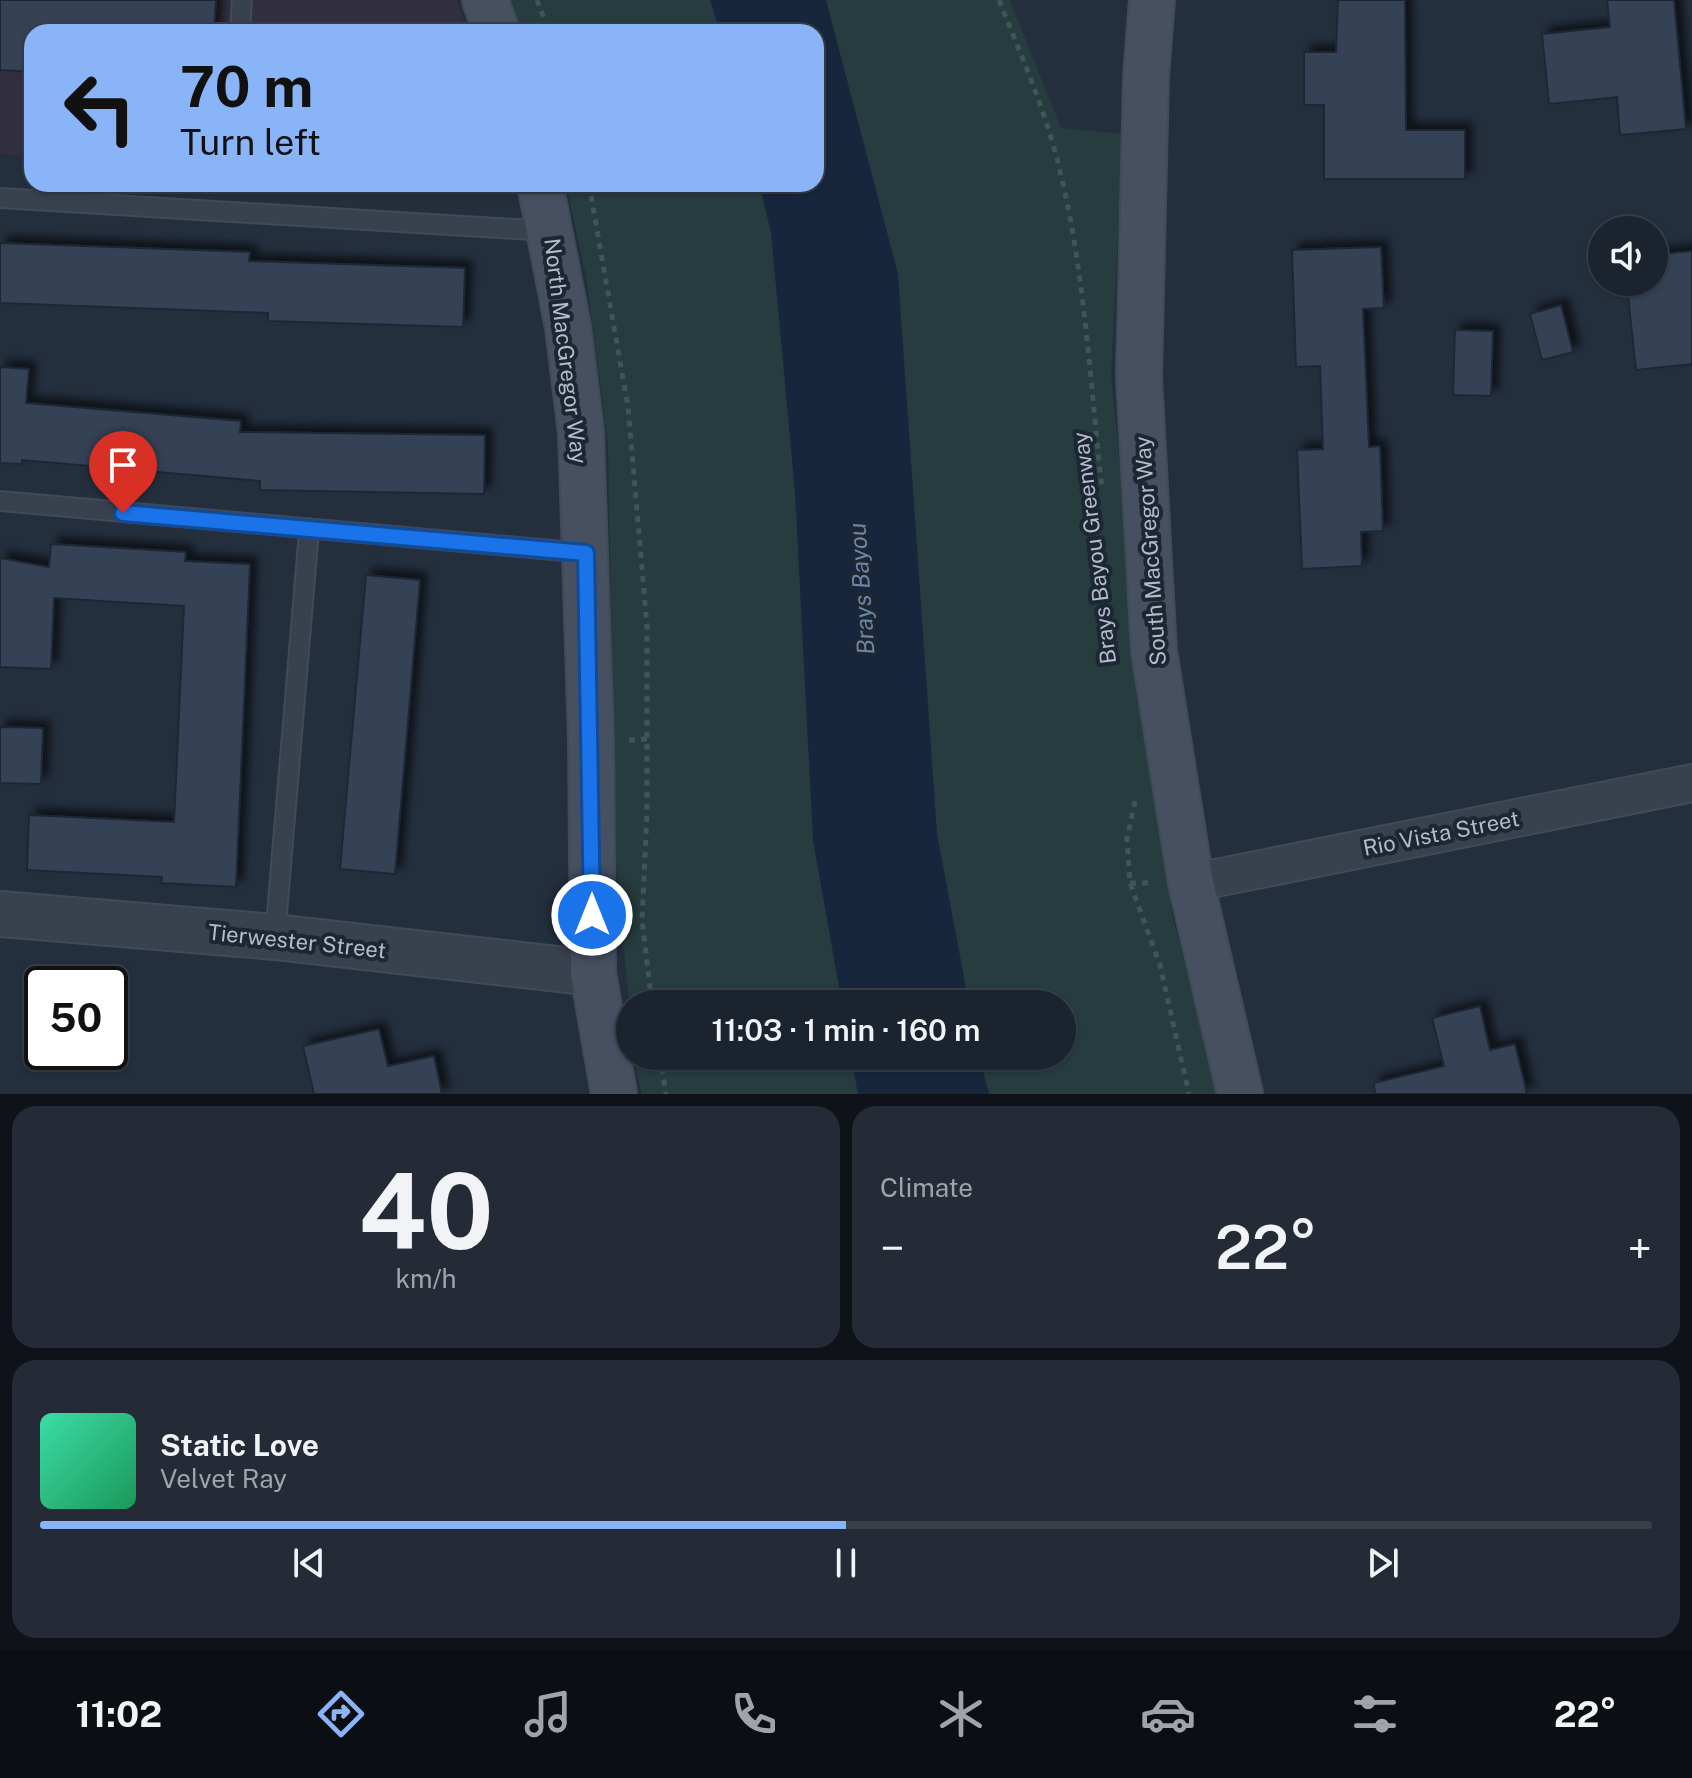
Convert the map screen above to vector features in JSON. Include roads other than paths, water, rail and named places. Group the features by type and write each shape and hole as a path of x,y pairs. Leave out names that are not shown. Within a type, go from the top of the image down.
{"main road":[{"path":"485,0 494,24"},
{"name":"South MacGregor Way","path":"1152,0 1146,77 1139,377 1154,651 1191,883 1240,1094"},
{"name":"North MacGregor Way","path":"542,192 551,231 581,432 593,973 614,1094"}],"street":[{"name":"Rio Vista Street","path":"1191,883 1692,783"},
{"name":"Tierwester Street","path":"0,914 275,937 593,973"}],"lane":[{"path":"240,24 242,0"},
{"path":"0,198 551,231"},
{"path":"0,501 309,531 586,553"},
{"path":"275,937 309,531"}],"water":[{"name":"Brays Bayou","path":"710,0 826,0 898,274 937,834 966,990 840,990 813,840 795,492 771,232 761,192 824,192 824,24 718,24"},
{"path":"854,1070 983,1070 989,1094 858,1094"}]}
